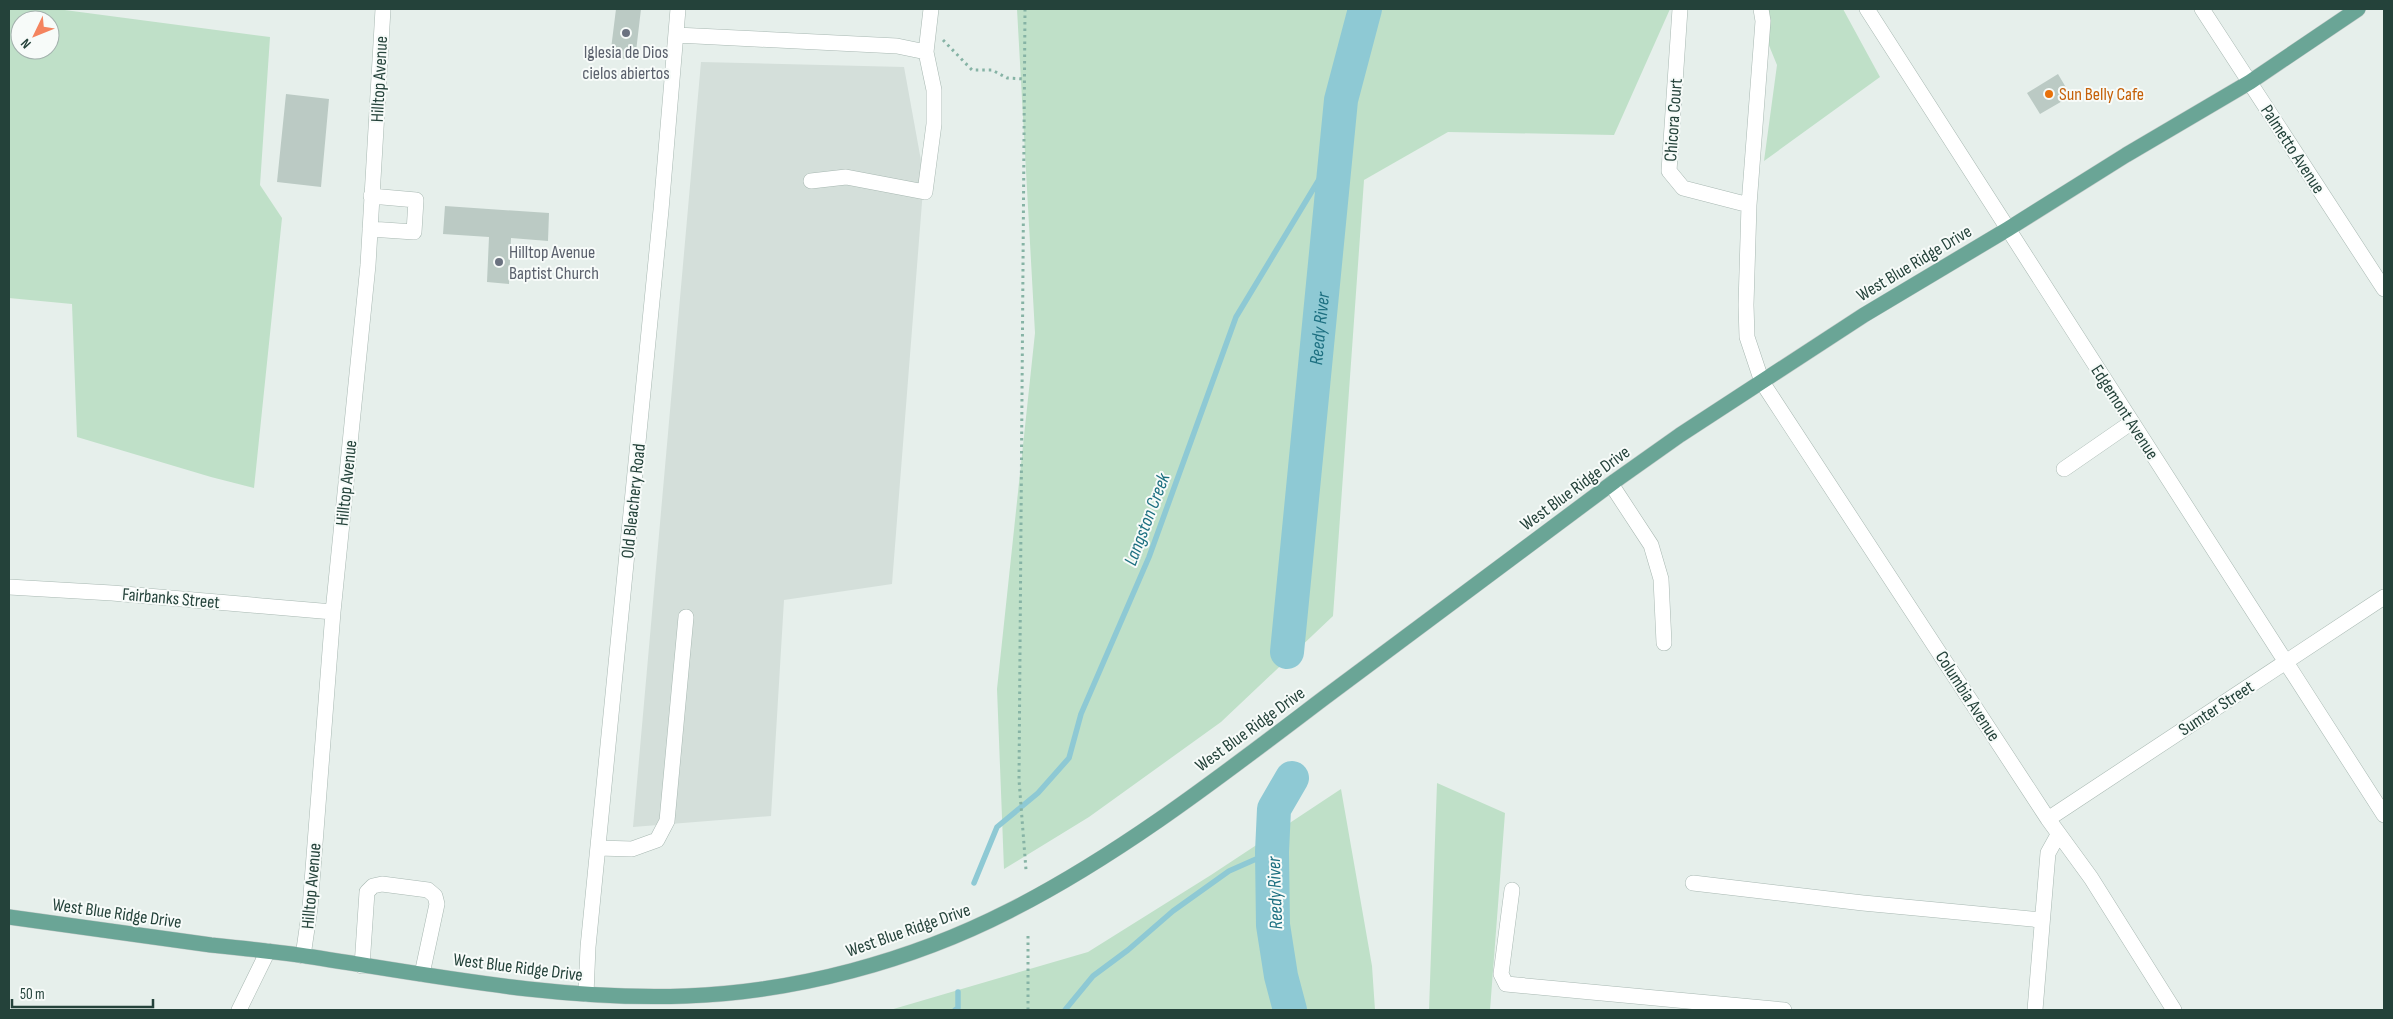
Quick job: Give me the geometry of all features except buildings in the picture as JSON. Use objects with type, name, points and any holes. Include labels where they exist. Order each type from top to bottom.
[{"type":"main road","name":"West Blue Ridge Drive","points":[[9,917],[268,951],[362,966],[540,990],[629,997],[689,996],[746,991],[800,982],[856,969],[912,952],[958,935],[1008,912],[1066,880],[1233,767],[1611,484],[1762,382],[1864,316],[2126,155],[2250,82],[2358,9]]},
{"type":"street","name":"Hilltop Avenue","points":[[303,956],[311,898],[333,612],[368,265],[383,9]]},
{"type":"street","name":"Old Bleachery Road","points":[[586,994],[598,848],[678,9]]},
{"type":"street","points":[[811,181],[846,177],[925,192],[934,124],[934,90],[926,52],[931,9]]},
{"type":"street","name":"Chicora Court","points":[[1680,9],[1669,171],[1683,188],[1749,205]]},
{"type":"street","points":[[1762,9],[1763,21],[1749,205],[1747,337],[1762,382]]},
{"type":"street","name":"Edgemont Avenue","points":[[1867,9],[2384,815]]},
{"type":"street","name":"Palmetto Avenue","points":[[2202,9],[2384,289]]},
{"type":"street","points":[[676,35],[897,46],[926,52]]},
{"type":"street","points":[[370,229],[414,232],[416,200],[371,196]]},
{"type":"street","name":"Columbia Avenue","points":[[1762,382],[2058,835],[2091,878],[2174,1010]]},
{"type":"street","points":[[2064,469],[2132,422]]},
{"type":"street","points":[[1611,484],[1651,545],[1661,579],[1664,643]]},
{"type":"street","name":"Fairbanks Street","points":[[9,587],[112,593],[333,612]]},
{"type":"street","name":"Sumter Street","points":[[2048,819],[2384,597]]},
{"type":"street","points":[[598,848],[632,849],[657,840],[667,821],[686,617]]},
{"type":"street","points":[[2035,1010],[2048,853],[2058,835]]},
{"type":"street","points":[[1693,883],[1863,903],[2041,920]]},
{"type":"street","points":[[362,966],[367,892],[373,886],[382,884],[428,890],[435,896],[437,904],[422,974]]},
{"type":"street","points":[[1512,890],[1501,974],[1506,984],[1784,1010]]},
{"type":"street","points":[[239,1010],[268,951]]},
{"type":"path","points":[[1025,9],[1019,780],[1026,870]]},
{"type":"path","points":[[1028,936],[1028,1010]]},
{"type":"shaded area","points":[[701,62],[904,67],[924,177],[892,584],[784,600],[771,816],[633,827]]},
{"type":"green space","points":[[9,9],[57,9],[270,37],[260,185],[282,218],[254,488],[77,437],[72,304],[9,298]]},
{"type":"green space","points":[[1017,9],[1670,9],[1614,135],[1448,132],[1364,180],[1333,616],[1221,722],[1089,817],[1004,869],[997,689],[1035,333]]},
{"type":"green space","points":[[1754,9],[1843,9],[1880,77],[1764,161],[1777,65]]},
{"type":"green space","points":[[1437,783],[1505,813],[1490,1010],[1429,1010]]},
{"type":"green space","points":[[1341,789],[1372,966],[1375,1010],[890,1010],[1088,952],[1211,875]]},
{"type":"waterway","name":"Reedy River","points":[[1287,652],[1341,100],[1365,9]]},
{"type":"waterway","name":"Langston Creek","points":[[974,883],[997,827],[1038,793],[1069,758],[1081,714],[1149,557],[1236,317],[1335,153]]},
{"type":"waterway","name":"Reedy River","points":[[1290,1010],[1281,976],[1273,925],[1272,852],[1274,809],[1292,778]]},
{"type":"waterway","points":[[1065,1010],[1093,976],[1128,950],[1173,911],[1229,871],[1272,852]]},
{"type":"waterway","name":"Langston Creek","points":[[955,1010],[958,1008],[958,992]]},
{"type":"place","name":"Iglesia de Dios cielos abiertos","points":[[626,33]]},
{"type":"place","name":"Sun Belly Cafe","points":[[2049,94]]},
{"type":"place","name":"Hilltop Avenue Baptist Church","points":[[499,262]]}]
